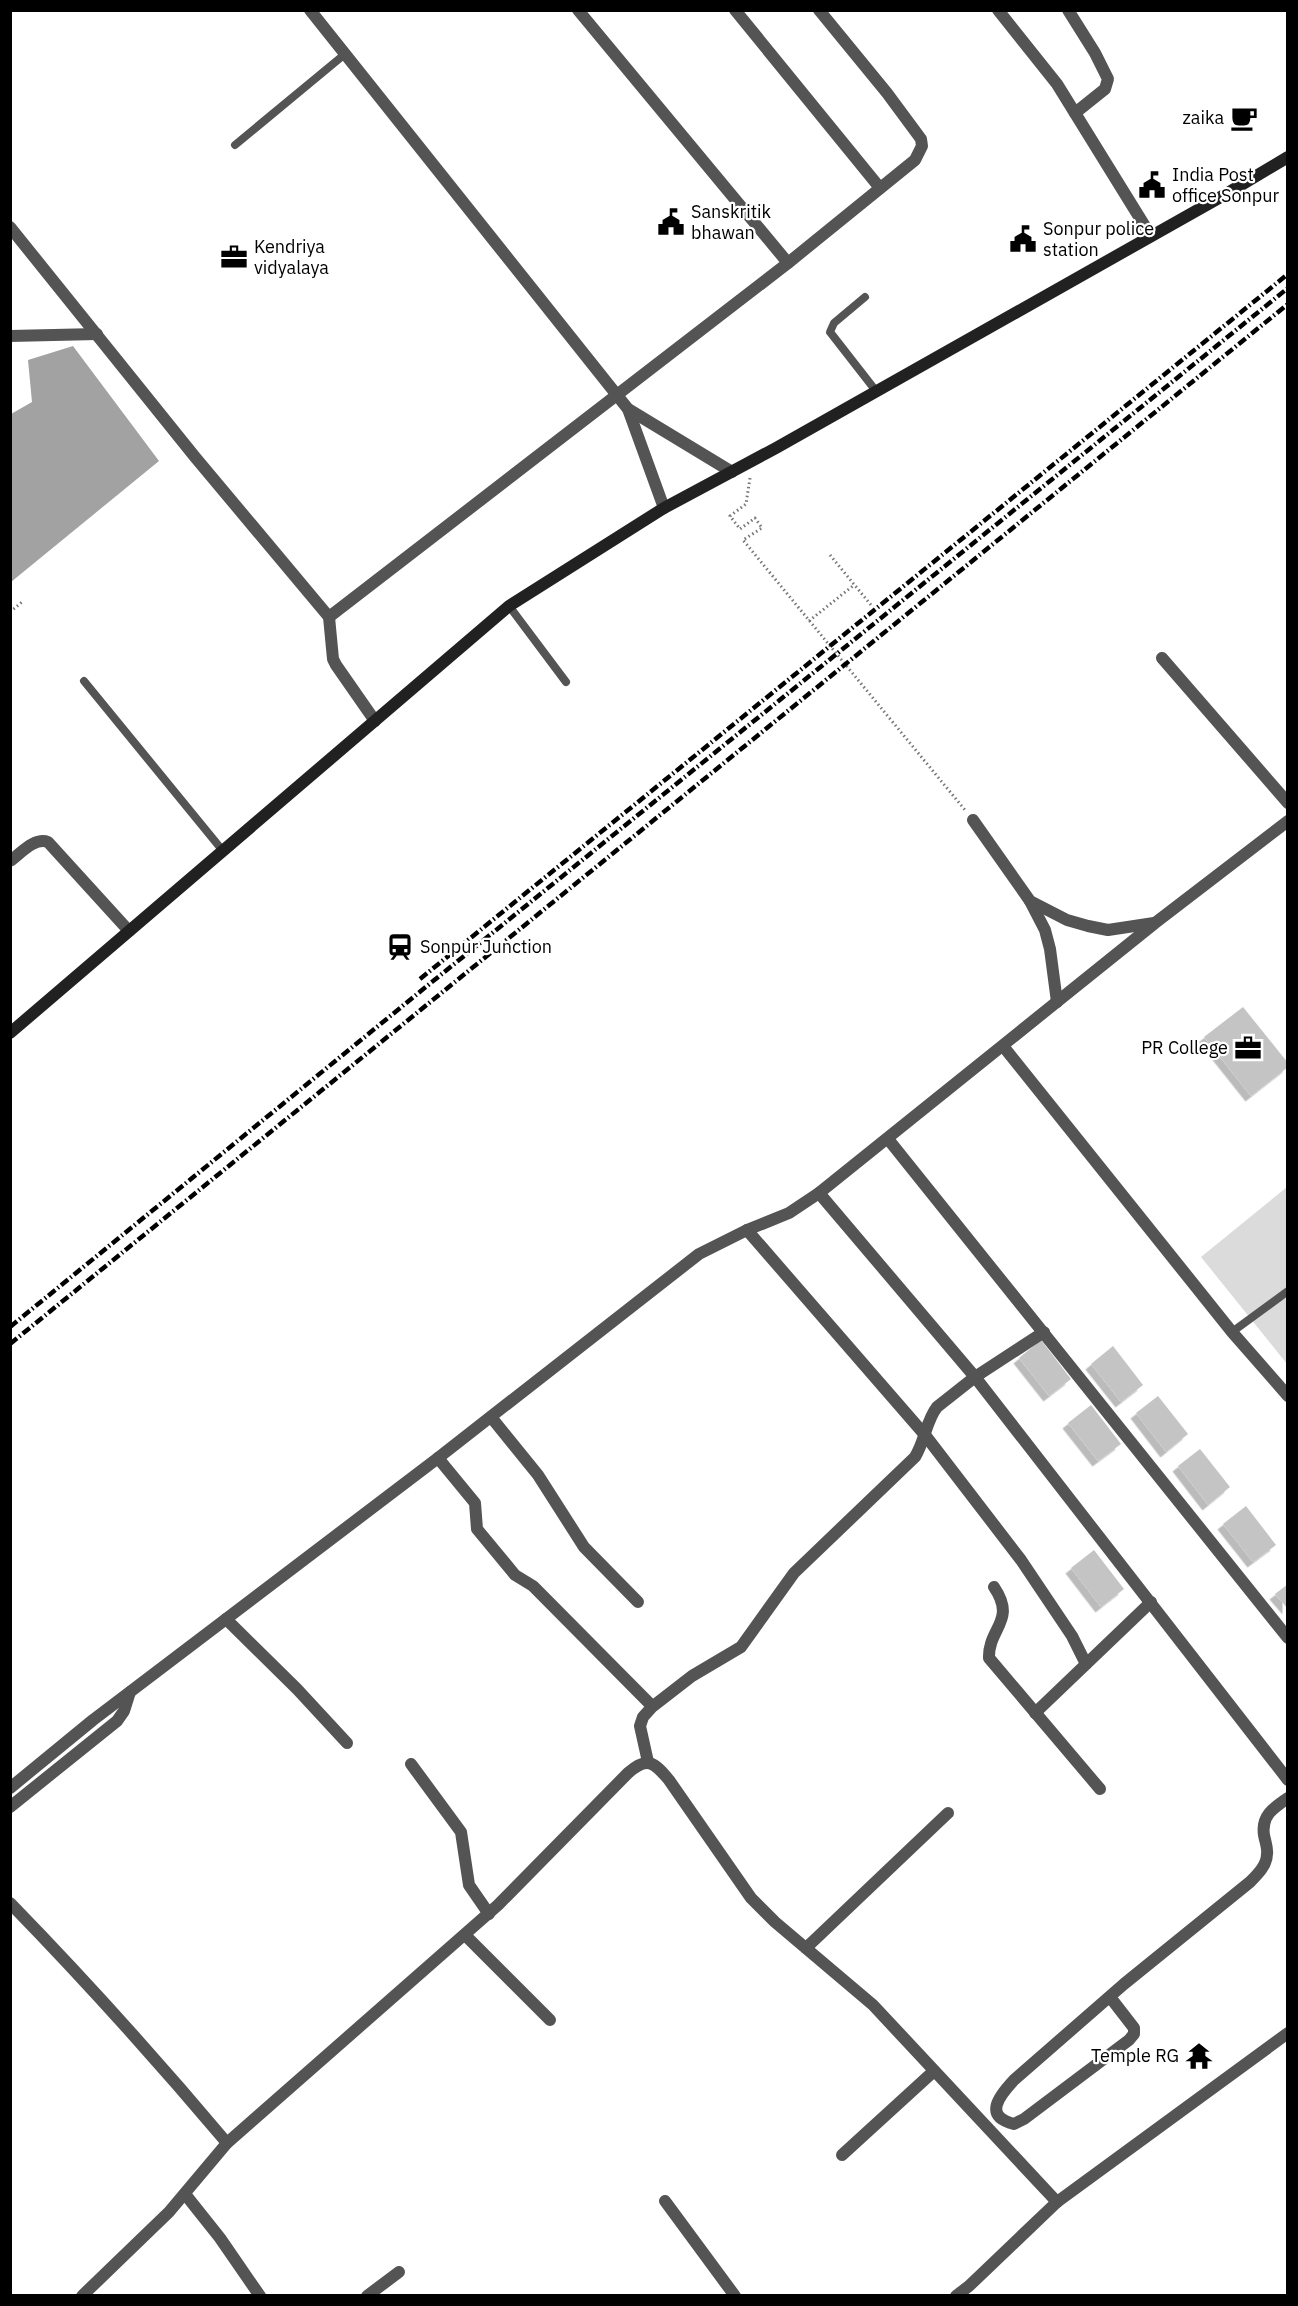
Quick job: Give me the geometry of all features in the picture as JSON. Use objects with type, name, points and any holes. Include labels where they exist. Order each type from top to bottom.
[{"type":"main road","points":[[10,1033],[509,606],[664,508],[876,392],[1287,157]]},
{"type":"street","points":[[310,10],[628,409],[664,508]]},
{"type":"street","points":[[578,10],[788,263]]},
{"type":"street","points":[[735,10],[880,188]]},
{"type":"street","points":[[328,617],[788,263],[915,160],[922,146],[921,139],[819,10]]},
{"type":"street","points":[[999,10],[1054,80],[1151,236]]},
{"type":"street","points":[[1068,10],[1095,52],[1108,79],[1105,89],[1075,113]]},
{"type":"street","points":[[10,227],[195,457],[328,617],[333,659],[375,721]]},
{"type":"street","points":[[10,336],[97,334]]},
{"type":"street","points":[[628,409],[732,472]]},
{"type":"street","points":[[1162,658],[1287,803]]},
{"type":"street","points":[[974,820],[1030,901],[1045,930],[1050,949],[1057,1002]]},
{"type":"street","points":[[10,1788],[130,1692],[438,1458],[699,1254],[747,1230],[789,1213],[819,1193],[1287,820]]},
{"type":"street","points":[[10,861],[38,841],[48,842],[129,931]]},
{"type":"street","points":[[1030,901],[1067,920],[1108,930],[1155,923]]},
{"type":"street","points":[[1003,1046],[1232,1332],[1287,1396]]},
{"type":"street","points":[[888,1139],[1287,1638]]},
{"type":"street","points":[[819,1193],[975,1377],[1287,1780]]},
{"type":"street","points":[[747,1230],[925,1435],[1021,1560],[1072,1636],[1086,1664]]},
{"type":"street","points":[[648,1762],[640,1726],[643,1717],[652,1706],[692,1676],[741,1647],[794,1573],[915,1457],[937,1407],[975,1377],[1044,1332]]},
{"type":"street","points":[[491,1417],[538,1475],[584,1547],[638,1602]]},
{"type":"street","points":[[438,1458],[475,1503],[477,1529],[511,1569],[532,1586],[652,1706]]},
{"type":"street","points":[[994,1587],[1004,1601],[1004,1610],[989,1650],[989,1658],[1100,1789]]},
{"type":"street","points":[[1035,1713],[1151,1602]]},
{"type":"street","points":[[226,1619],[297,1689],[347,1743]]},
{"type":"street","points":[[10,1807],[117,1721],[124,1711],[130,1692]]},
{"type":"street","points":[[82,2295],[161,2220],[227,2143],[489,1914],[628,1773],[638,1764],[648,1762],[659,1768],[669,1780],[751,1898],[873,2005],[1057,2202]]},
{"type":"street","points":[[411,1764],[461,1832],[469,1885],[489,1914]]},
{"type":"street","points":[[1110,1997],[1134,2028],[1134,2034],[1129,2040],[1024,2119],[1014,2124],[1004,2121],[997,2114],[996,2106],[1001,2094],[1110,1997],[1250,1882],[1263,1868],[1267,1854],[1263,1826],[1265,1818],[1271,1810],[1287,1798]]},
{"type":"street","points":[[806,1948],[948,1813]]},
{"type":"street","points":[[10,1903],[144,2045],[227,2143]]},
{"type":"street","points":[[465,1935],[550,2020]]},
{"type":"street","points":[[956,2295],[969,2286],[1057,2202],[1287,2033]]},
{"type":"street","points":[[842,2155],[934,2071]]},
{"type":"street","points":[[185,2194],[220,2238],[260,2295]]},
{"type":"street","points":[[665,2201],[735,2295]]},
{"type":"street","points":[[367,2295],[399,2272]]},
{"type":"lane","points":[[235,145],[345,54]]},
{"type":"lane","points":[[865,297],[834,323],[830,332],[876,392]]},
{"type":"lane","points":[[509,606],[566,682]]},
{"type":"lane","points":[[84,681],[223,851]]},
{"type":"lane","points":[[1232,1332],[1287,1291]]},
{"type":"path","points":[[753,461],[746,504],[730,516],[740,529],[755,518],[762,528],[743,540],[974,820]]},
{"type":"path","points":[[830,555],[871,605]]},
{"type":"path","points":[[809,621],[854,585]]},
{"type":"path","points":[[10,612],[22,603]]},
{"type":"shaded area","points":[[73,346],[159,461],[11,582],[11,414],[32,402],[28,360]]},
{"type":"shaded area","points":[[1287,1187],[1287,1364],[1201,1257]]},
{"type":"building","points":[[1243,1007],[1288,1063],[1288,1067],[1251,1096],[1204,1037]]},
{"type":"building","points":[[1041,1340],[1071,1379],[1049,1396],[1019,1358]]},
{"type":"building","points":[[1113,1346],[1143,1385],[1121,1402],[1091,1364]]},
{"type":"building","points":[[1158,1396],[1188,1434],[1166,1452],[1136,1413]]},
{"type":"building","points":[[1091,1405],[1121,1444],[1098,1461],[1068,1423]]},
{"type":"building","points":[[1200,1449],[1230,1487],[1208,1505],[1178,1466]]},
{"type":"building","points":[[1246,1506],[1276,1545],[1253,1562],[1223,1524]]},
{"type":"building","points":[[1094,1550],[1124,1589],[1101,1607],[1071,1568]]},
{"type":"building","points":[[1288,1584],[1288,1609],[1275,1594]]},
{"type":"railway","points":[[420,979],[1288,274]]},
{"type":"railway","points":[[10,1327],[1288,288]]},
{"type":"railway","points":[[10,1344],[1288,304]]},
{"type":"place","name":"zaika","points":[[1244,118]]},
{"type":"place","name":"India Post office Sonpur","points":[[1152,185]]},
{"type":"place","name":"Sanskritik bhawan","points":[[671,222]]},
{"type":"place","name":"Sonpur police station","points":[[1023,239]]},
{"type":"place","name":"Kendriya vidyalaya","points":[[234,257]]},
{"type":"place","name":"Sonpur Junction","points":[[400,947]]},
{"type":"place","name":"PR College","points":[[1248,1048]]},
{"type":"place","name":"Temple RG","points":[[1199,2056]]}]
